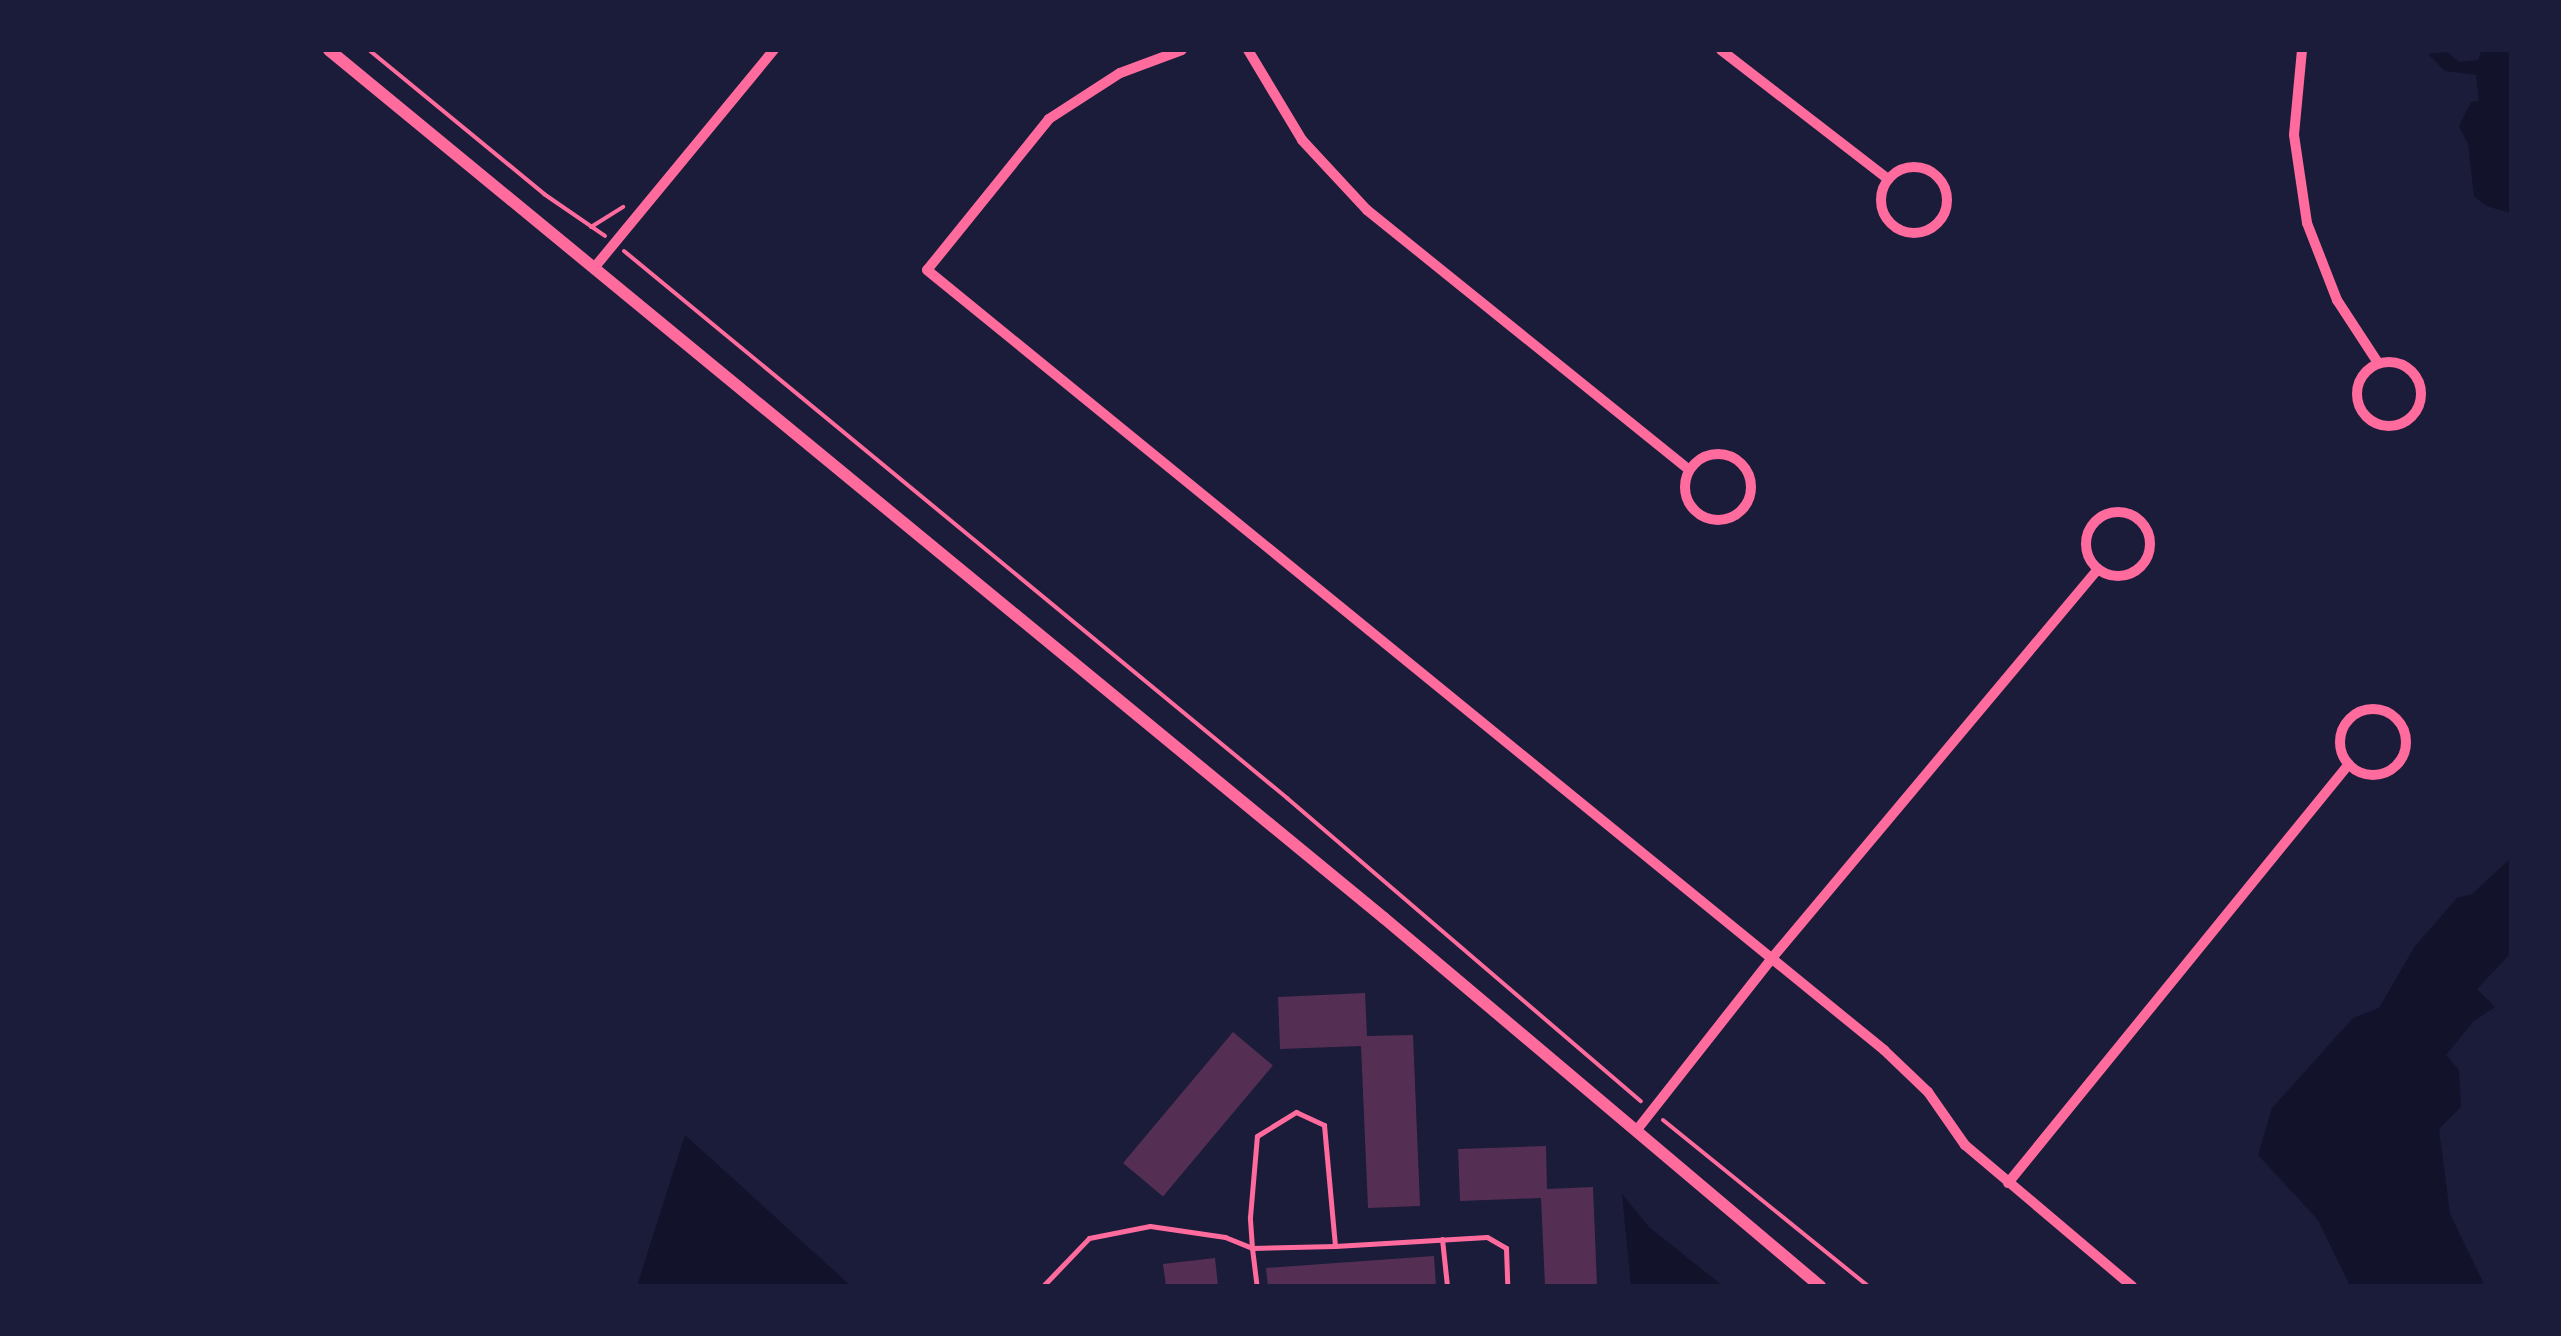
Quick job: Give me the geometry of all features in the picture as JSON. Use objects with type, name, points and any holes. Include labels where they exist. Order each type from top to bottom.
[{"type":"street","points":[[329,50],[1820,1286]]},
{"type":"street","points":[[594,268],[774,50]]},
{"type":"street","points":[[1182,50],[1120,73],[1050,119],[926,270],[1773,957],[1906,1070],[1928,1092],[1964,1145],[2132,1286]]},
{"type":"street","points":[[1248,50],[1302,140],[1367,210],[1689,470]]},
{"type":"street","points":[[1721,50],[1888,179]]},
{"type":"street","points":[[2302,50],[2294,135],[2307,223],[2337,300],[2378,363]]},
{"type":"street","points":[[1906,167],[1928,169],[1946,187],[1945,215],[1923,233],[1896,228],[1881,205],[1888,179],[1906,167]]},
{"type":"street","points":[[2378,363],[2400,364],[2418,379],[2420,403],[2406,422],[2382,426],[2360,410],[2358,382],[2378,363]]},
{"type":"street","points":[[1708,456],[1731,458],[1748,475],[1748,500],[1730,518],[1703,517],[1686,497],[1689,470],[1708,456]]},
{"type":"street","points":[[2112,512],[2138,518],[2151,540],[2144,565],[2122,576],[2098,570],[2086,548],[2092,525],[2112,512]]},
{"type":"street","points":[[1636,1132],[1773,957],[2098,570]]},
{"type":"street","points":[[2372,708],[2396,718],[2406,740],[2397,764],[2373,775],[2349,764],[2340,741],[2350,718],[2372,708]]},
{"type":"street","points":[[2008,1183],[2349,764]]},
{"type":"lane","points":[[1257,1286],[1250,1217],[1257,1136],[1296,1112],[1324,1125],[1334,1246]]},
{"type":"lane","points":[[1043,1286],[1090,1238],[1150,1226],[1225,1236],[1252,1248],[1487,1237],[1506,1248],[1507,1286]]},
{"type":"lane","points":[[1442,1240],[1447,1286]]},
{"type":"path","points":[[369,50],[544,194],[614,243],[1287,798],[1652,1111],[1868,1286]]},
{"type":"shaded area","points":[[2482,50],[2511,50],[2511,213],[2486,206],[2474,196],[2468,144],[2459,126],[2471,102],[2479,101],[2476,75],[2445,71],[2428,54],[2447,52],[2459,62],[2478,60]]},
{"type":"shaded area","points":[[2511,858],[2511,953],[2477,989],[2495,1007],[2474,1021],[2446,1055],[2459,1070],[2461,1107],[2439,1129],[2450,1214],[2485,1286],[2350,1286],[2318,1220],[2258,1155],[2272,1108],[2353,1018],[2379,1008],[2415,946],[2457,898],[2472,894]]},
{"type":"shaded area","points":[[685,1135],[851,1286],[637,1286]]},
{"type":"shaded area","points":[[1622,1194],[1649,1227],[1723,1286],[1631,1286]]},
{"type":"building","points":[[1365,993],[1367,1036],[1413,1035],[1420,1206],[1368,1208],[1361,1046],[1280,1049],[1278,997]]},
{"type":"building","points":[[1233,1032],[1273,1065],[1163,1196],[1123,1163]]},
{"type":"building","points":[[1546,1146],[1547,1189],[1593,1187],[1597,1286],[1545,1286],[1541,1198],[1460,1201],[1458,1149]]},
{"type":"building","points":[[1434,1256],[1436,1286],[1268,1286],[1266,1268]]},
{"type":"building","points":[[1215,1258],[1218,1286],[1166,1286],[1163,1264]]}]
